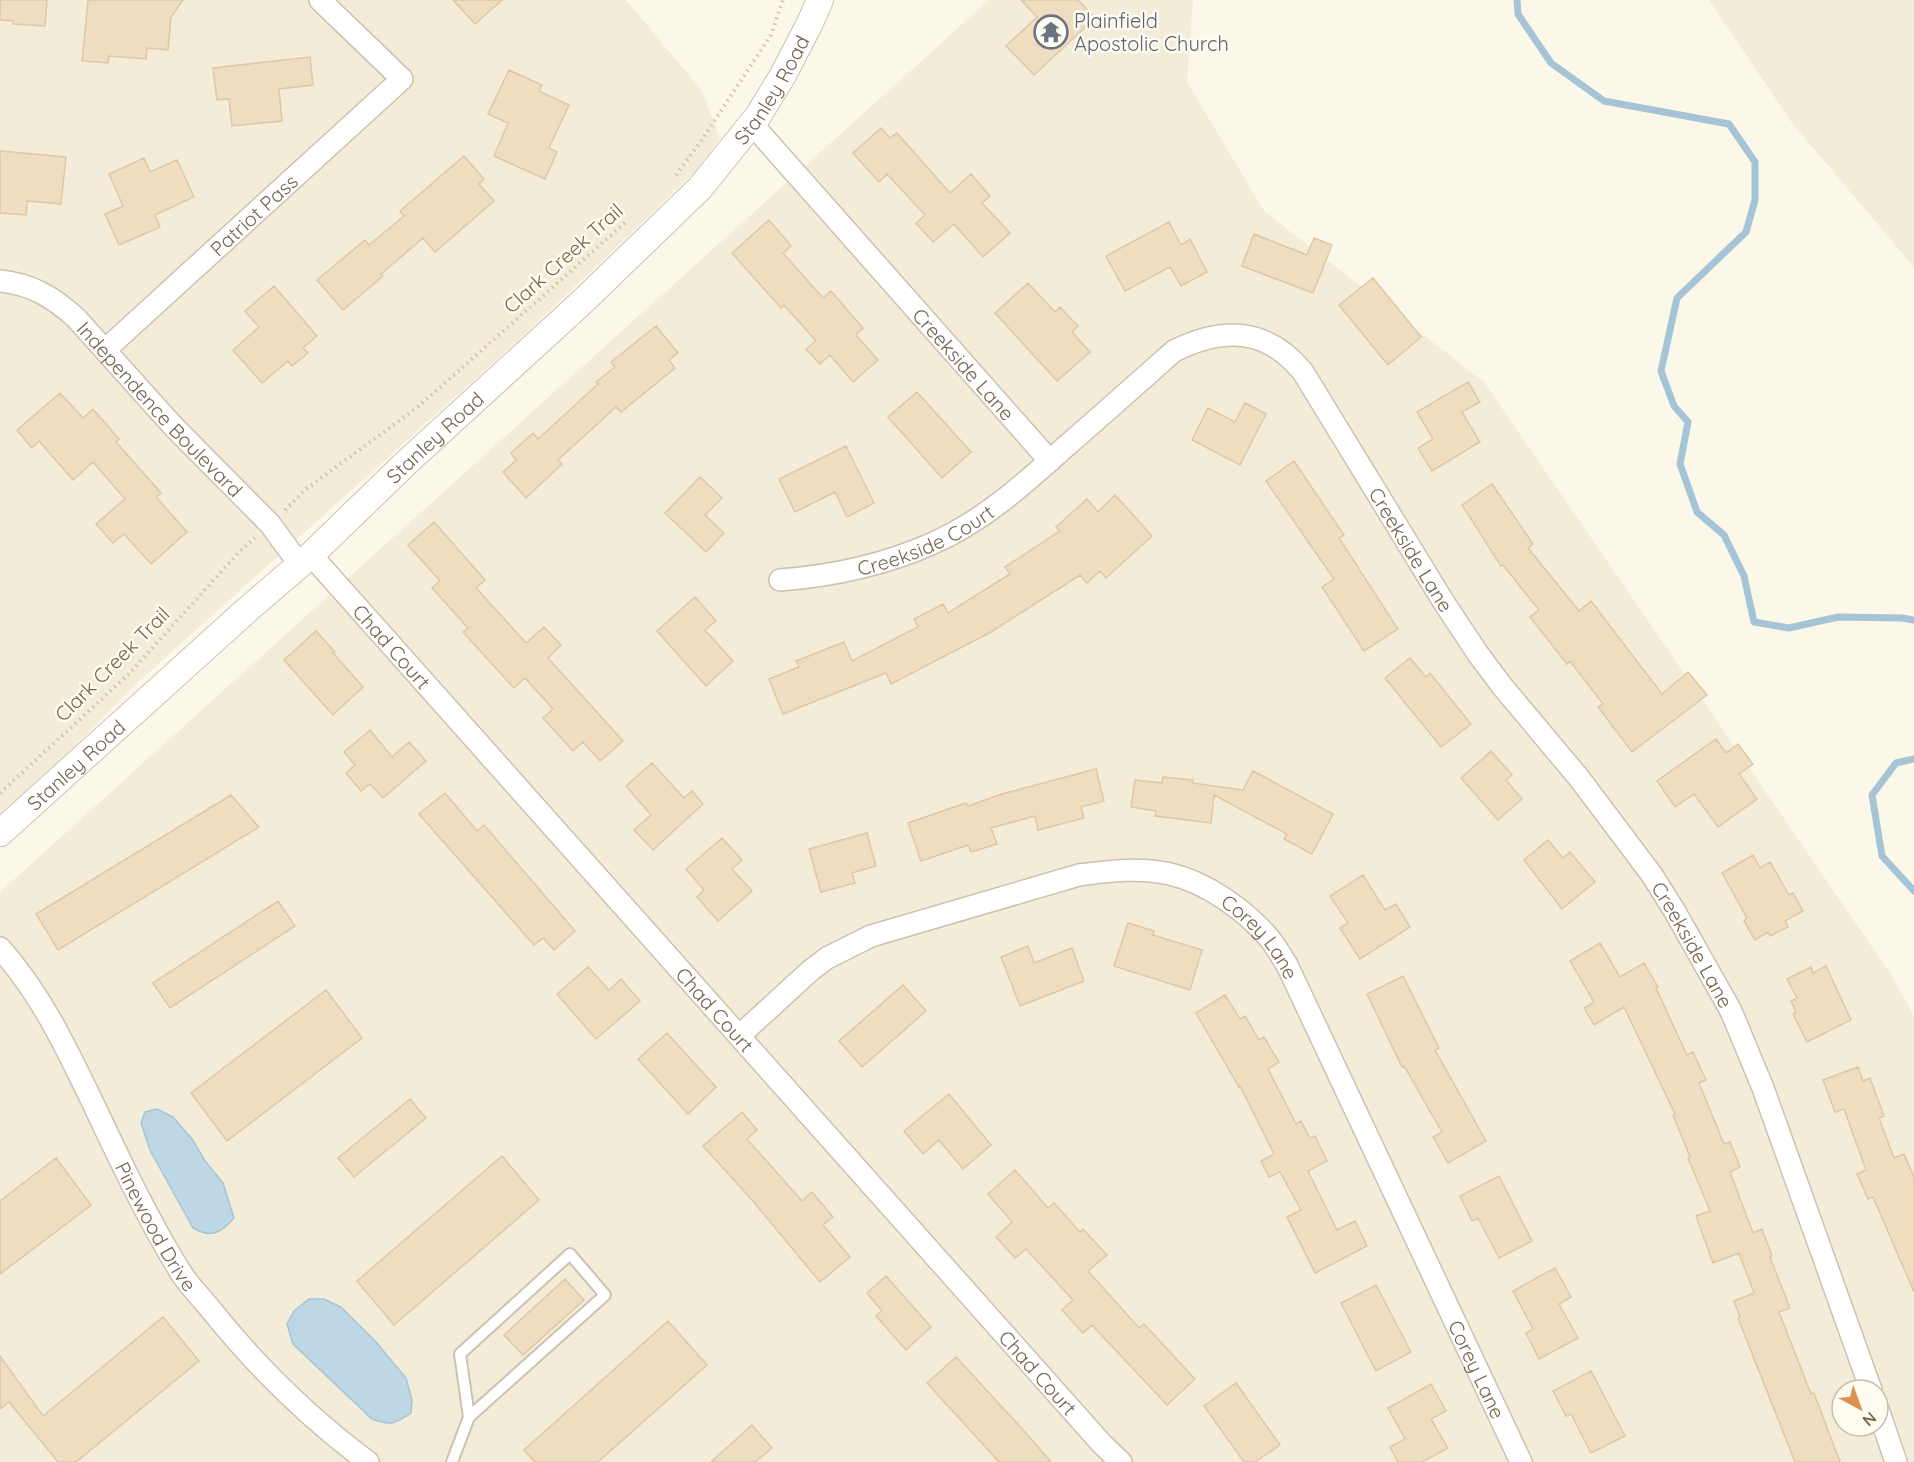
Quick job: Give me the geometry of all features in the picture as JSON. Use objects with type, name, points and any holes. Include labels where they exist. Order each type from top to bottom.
[{"type":"street","name":"Patriot Pass","points":[[105,350],[402,79],[320,0]]},
{"type":"street","name":"Stanley Road","points":[[0,833],[305,560],[407,462],[580,304],[700,188],[752,124],[783,75],[820,0]]},
{"type":"street","name":"Creekside Lane","points":[[752,124],[1050,461],[1174,351],[1194,341],[1212,336],[1233,335],[1256,338],[1275,345],[1290,356],[1304,372],[1478,654],[1579,778],[1652,875],[1731,1011],[1763,1088],[1867,1378]]},
{"type":"street","name":"Independence Boulevard","points":[[0,281],[43,293],[61,304],[174,426],[305,560]]},
{"type":"street","name":"Creekside Court","points":[[780,580],[816,577],[848,570],[890,560],[932,544],[975,521],[1006,500],[1050,461]]},
{"type":"street","name":"Chad Court","points":[[305,560],[739,1036],[1094,1436],[1121,1462]]},
{"type":"street","name":"Corey Lane","points":[[739,1036],[827,958],[871,936],[1078,875],[1113,870],[1141,870],[1169,874],[1193,881],[1219,895],[1269,938],[1287,965],[1521,1462]]},
{"type":"street","name":"Pinewood Drive","points":[[0,948],[18,968],[46,1010],[159,1236],[179,1271],[230,1334],[296,1403],[334,1437],[368,1462]]},
{"type":"street","points":[[1888,1438],[1896,1462]]},
{"type":"lane","points":[[452,1462],[469,1417],[606,1295],[570,1254],[460,1354],[469,1417]]},
{"type":"path","points":[[670,183],[701,141],[771,35],[783,0]]},
{"type":"path","name":"Clark Creek Trail","points":[[306,489],[418,407],[635,214]]},
{"type":"path","name":"Clark Creek Trail","points":[[0,793],[129,674],[240,551]]},
{"type":"shaded area","points":[[0,0],[626,0],[702,91],[720,139],[698,169],[526,333],[136,684],[32,789],[0,816]]},
{"type":"shaded area","points":[[989,0],[1193,0],[1187,82],[1264,211],[1484,382],[1892,976],[1914,1016],[1914,1462],[0,1462],[0,892]]},
{"type":"shaded area","points":[[1709,0],[1914,0],[1914,267],[1792,123]]},
{"type":"water","points":[[157,1109],[173,1117],[192,1139],[205,1161],[223,1183],[234,1218],[220,1231],[205,1233],[193,1228],[150,1150],[141,1123],[145,1112]]},
{"type":"water","points":[[309,1299],[324,1299],[341,1307],[376,1342],[406,1378],[412,1400],[411,1413],[393,1423],[372,1419],[293,1344],[287,1324],[294,1311]]},
{"type":"building","points":[[0,0],[47,0],[45,26],[13,24],[13,21],[0,20]]},
{"type":"building","points":[[88,0],[183,0],[171,17],[168,50],[147,48],[146,59],[109,56],[108,63],[82,61]]},
{"type":"building","points":[[453,0],[502,0],[475,24]]},
{"type":"building","name":"Plainfield Apostolic Church","points":[[1021,0],[1078,0],[1095,18],[1034,75],[1006,46],[1037,17]]},
{"type":"building","points":[[310,57],[313,85],[279,89],[282,121],[232,126],[229,99],[217,100],[213,68]]},
{"type":"building","points":[[509,70],[542,85],[539,91],[569,105],[549,148],[557,152],[545,179],[494,156],[508,123],[488,114]]},
{"type":"building","points":[[881,128],[890,138],[897,133],[950,193],[971,174],[990,196],[982,203],[1010,233],[983,257],[954,224],[933,242],[916,223],[925,215],[887,174],[879,182],[853,153]]},
{"type":"building","points":[[0,151],[66,157],[61,204],[27,201],[26,215],[0,213]]},
{"type":"building","points":[[464,156],[484,179],[479,184],[494,201],[435,252],[423,238],[343,310],[317,280],[365,240],[369,245],[404,216],[400,211]]},
{"type":"building","points":[[144,158],[150,172],[177,160],[194,197],[155,215],[160,227],[119,245],[105,214],[123,206],[109,174]]},
{"type":"building","points":[[769,220],[791,246],[783,253],[823,298],[831,291],[863,328],[856,335],[878,360],[853,382],[830,355],[820,364],[806,349],[816,341],[784,305],[781,308],[732,253]]},
{"type":"building","points":[[1169,222],[1181,245],[1190,239],[1207,272],[1181,286],[1170,267],[1125,291],[1106,256]]},
{"type":"building","points":[[1254,234],[1307,255],[1314,238],[1332,245],[1313,293],[1242,266]]},
{"type":"building","points":[[1373,278],[1421,337],[1388,365],[1339,305]]},
{"type":"building","points":[[1028,283],[1055,312],[1060,307],[1078,326],[1072,332],[1090,352],[1057,381],[995,313]]},
{"type":"building","points":[[274,286],[317,336],[303,348],[308,353],[292,366],[288,361],[262,383],[233,350],[259,327],[245,311]]},
{"type":"building","points":[[656,326],[678,353],[669,360],[675,368],[621,412],[616,407],[558,460],[562,464],[526,498],[503,472],[516,460],[511,453],[533,433],[538,439],[598,384],[596,382],[615,367],[611,362]]},
{"type":"building","points":[[1468,382],[1480,402],[1462,412],[1480,442],[1432,471],[1418,448],[1433,439],[1417,412]]},
{"type":"building","points":[[917,392],[971,452],[942,478],[888,417]]},
{"type":"building","points":[[60,393],[83,418],[93,409],[119,439],[116,442],[161,493],[156,497],[187,532],[151,564],[124,534],[113,543],[96,524],[125,499],[93,462],[73,480],[39,441],[32,448],[17,430]]},
{"type":"building","points":[[1245,403],[1266,414],[1240,465],[1192,440],[1208,408],[1235,422]]},
{"type":"building","points":[[846,446],[874,503],[847,517],[835,492],[795,512],[779,479]]},
{"type":"building","points":[[1294,461],[1344,535],[1339,538],[1398,629],[1364,651],[1322,587],[1334,579],[1266,481]]},
{"type":"building","points":[[700,477],[722,498],[705,515],[724,533],[706,552],[665,513]]},
{"type":"building","points":[[1492,484],[1533,544],[1528,548],[1579,611],[1591,601],[1662,694],[1688,672],[1707,695],[1632,752],[1598,707],[1603,704],[1570,661],[1567,664],[1530,617],[1539,610],[1503,565],[1501,566],[1462,505]]},
{"type":"building","points":[[1115,495],[1152,536],[1106,578],[1100,571],[1087,583],[1080,575],[991,632],[891,684],[886,673],[783,714],[769,679],[799,667],[796,661],[844,642],[852,661],[918,627],[914,619],[943,604],[948,613],[1010,574],[1005,567],[1060,531],[1056,527],[1087,499],[1098,512]]},
{"type":"building","points":[[434,522],[485,580],[476,588],[526,643],[544,627],[561,645],[548,658],[623,741],[600,761],[583,742],[573,751],[543,718],[553,709],[525,678],[514,688],[463,632],[468,628],[432,588],[440,581],[408,545]]},
{"type":"building","points":[[695,597],[716,621],[705,630],[733,661],[706,686],[657,631]]},
{"type":"building","points":[[316,631],[363,687],[333,715],[284,660]]},
{"type":"building","points":[[1410,658],[1426,677],[1430,673],[1471,724],[1441,747],[1385,678]]},
{"type":"building","points":[[370,730],[392,757],[409,742],[426,761],[383,798],[370,784],[361,791],[346,773],[355,765],[344,752]]},
{"type":"building","points":[[1716,739],[1726,753],[1738,744],[1753,764],[1739,774],[1757,799],[1718,827],[1694,794],[1675,807],[1657,781]]},
{"type":"building","points":[[1491,751],[1512,775],[1506,780],[1522,799],[1498,820],[1461,778]]},
{"type":"building","points":[[652,763],[684,798],[692,791],[703,804],[653,850],[634,830],[651,815],[626,786]]},
{"type":"building","points":[[1096,769],[1104,801],[1081,807],[1084,818],[1038,830],[1035,816],[991,828],[997,844],[971,852],[968,845],[921,861],[908,823],[966,803],[968,806],[1002,794]]},
{"type":"building","points":[[1253,771],[1333,814],[1312,854],[1284,839],[1287,834],[1214,795],[1211,823],[1155,816],[1156,811],[1131,807],[1135,780],[1162,783],[1163,777],[1193,780],[1192,783],[1243,790]]},
{"type":"building","points":[[445,793],[477,831],[484,825],[575,931],[554,950],[543,938],[534,945],[419,814]]},
{"type":"building","points":[[231,795],[259,827],[58,950],[36,914]]},
{"type":"building","points":[[867,833],[876,866],[852,873],[855,883],[821,892],[809,849]]},
{"type":"building","points":[[722,838],[742,860],[732,869],[752,891],[718,921],[697,897],[704,890],[686,869]]},
{"type":"building","points":[[1548,840],[1563,858],[1570,852],[1595,882],[1562,909],[1524,860]]},
{"type":"building","points":[[1753,855],[1760,868],[1770,862],[1789,895],[1793,893],[1803,911],[1785,921],[1788,927],[1770,936],[1768,932],[1755,940],[1744,921],[1747,918],[1722,873]]},
{"type":"building","points":[[1363,875],[1385,910],[1396,904],[1410,927],[1360,959],[1340,928],[1348,923],[1330,896]]},
{"type":"building","points":[[278,901],[295,926],[170,1008],[153,983]]},
{"type":"building","points":[[1128,923],[1154,931],[1153,935],[1202,950],[1190,990],[1114,966]]},
{"type":"building","points":[[1600,943],[1620,977],[1644,963],[1658,987],[1656,988],[1687,1055],[1693,1052],[1706,1080],[1699,1083],[1724,1144],[1730,1142],[1740,1167],[1730,1172],[1753,1233],[1762,1229],[1772,1256],[1770,1257],[1790,1308],[1779,1312],[1811,1394],[1814,1393],[1840,1462],[1795,1462],[1738,1318],[1740,1317],[1734,1301],[1754,1293],[1739,1253],[1713,1263],[1696,1216],[1710,1211],[1688,1158],[1690,1157],[1673,1115],[1675,1114],[1624,1007],[1594,1025],[1584,1008],[1594,1002],[1570,961]]},
{"type":"building","points":[[1028,946],[1034,963],[1072,948],[1084,981],[1020,1006],[1001,957]]},
{"type":"building","points":[[1826,966],[1851,1020],[1807,1042],[1793,1014],[1796,1012],[1791,1001],[1797,998],[1787,979],[1811,967],[1813,973]]},
{"type":"building","points":[[588,967],[609,990],[621,979],[640,1001],[596,1039],[557,994]]},
{"type":"building","points":[[1403,976],[1439,1048],[1435,1050],[1486,1141],[1448,1163],[1433,1137],[1442,1132],[1404,1066],[1402,1067],[1367,994]]},
{"type":"building","points":[[903,985],[926,1011],[862,1067],[839,1041]]},
{"type":"building","points":[[326,990],[362,1038],[227,1141],[191,1093]]},
{"type":"building","points":[[1225,995],[1240,1019],[1245,1016],[1259,1040],[1264,1037],[1279,1062],[1268,1069],[1296,1124],[1301,1121],[1310,1138],[1315,1136],[1327,1161],[1308,1171],[1337,1230],[1355,1221],[1367,1246],[1315,1273],[1287,1217],[1301,1210],[1280,1172],[1269,1177],[1261,1161],[1274,1154],[1240,1086],[1196,1013]]},
{"type":"building","points":[[667,1033],[716,1087],[688,1114],[638,1059]]},
{"type":"building","points":[[1858,1067],[1863,1081],[1870,1078],[1884,1116],[1879,1118],[1894,1158],[1904,1154],[1914,1177],[1914,1292],[1873,1197],[1868,1199],[1857,1174],[1866,1170],[1844,1109],[1835,1112],[1823,1080]]},
{"type":"building","points":[[949,1094],[991,1145],[963,1169],[939,1140],[923,1154],[904,1131]]},
{"type":"building","points":[[410,1099],[426,1118],[354,1177],[338,1158]]},
{"type":"building","points":[[742,1112],[757,1130],[747,1139],[802,1201],[812,1192],[833,1217],[823,1225],[850,1257],[820,1282],[752,1200],[703,1146]]},
{"type":"building","points":[[502,1156],[539,1200],[394,1325],[357,1281]]},
{"type":"building","points":[[56,1158],[91,1205],[0,1274],[0,1201]]},
{"type":"building","points":[[1015,1170],[1048,1208],[1054,1203],[1080,1232],[1083,1229],[1107,1255],[1088,1271],[1139,1328],[1144,1324],[1195,1379],[1167,1405],[1092,1325],[1083,1333],[1062,1310],[1073,1300],[1026,1249],[1015,1258],[996,1237],[1012,1222],[988,1194]]},
{"type":"building","points":[[1499,1176],[1532,1241],[1499,1258],[1478,1218],[1472,1221],[1460,1196]]},
{"type":"building","points":[[1555,1268],[1571,1297],[1559,1304],[1578,1338],[1539,1359],[1526,1333],[1533,1329],[1513,1291]]},
{"type":"building","points":[[886,1276],[931,1327],[906,1350],[876,1316],[882,1311],[867,1293]]},
{"type":"building","points":[[565,1279],[584,1300],[523,1355],[504,1335]]},
{"type":"building","points":[[1376,1285],[1411,1352],[1376,1371],[1341,1303]]},
{"type":"building","points":[[163,1317],[199,1361],[76,1462],[58,1462],[9,1402],[0,1409],[0,1356],[43,1416]]},
{"type":"building","points":[[668,1321],[707,1365],[598,1462],[535,1462],[524,1450]]},
{"type":"building","points":[[956,1357],[1051,1462],[999,1462],[927,1383]]},
{"type":"building","points":[[1591,1371],[1625,1436],[1591,1453],[1571,1414],[1566,1416],[1553,1391]]},
{"type":"building","points":[[1236,1383],[1280,1445],[1255,1462],[1244,1462],[1204,1406]]},
{"type":"building","points":[[1431,1384],[1446,1411],[1431,1419],[1448,1448],[1422,1462],[1398,1462],[1390,1447],[1405,1439],[1388,1408]]},
{"type":"building","points":[[752,1425],[772,1448],[755,1462],[711,1462]]},
{"type":"waterway","points":[[1517,0],[1518,14],[1551,63],[1604,101],[1729,124],[1755,162],[1755,200],[1746,232],[1677,298],[1661,371],[1674,406],[1688,422],[1680,464],[1697,512],[1724,535],[1744,576],[1754,622],[1789,628],[1838,617],[1914,620]]},
{"type":"waterway","points":[[1914,759],[1896,763],[1872,795],[1882,856],[1914,891]]},
{"type":"place","name":"Plainfield Apostolic Church","points":[[1051,32]]}]
